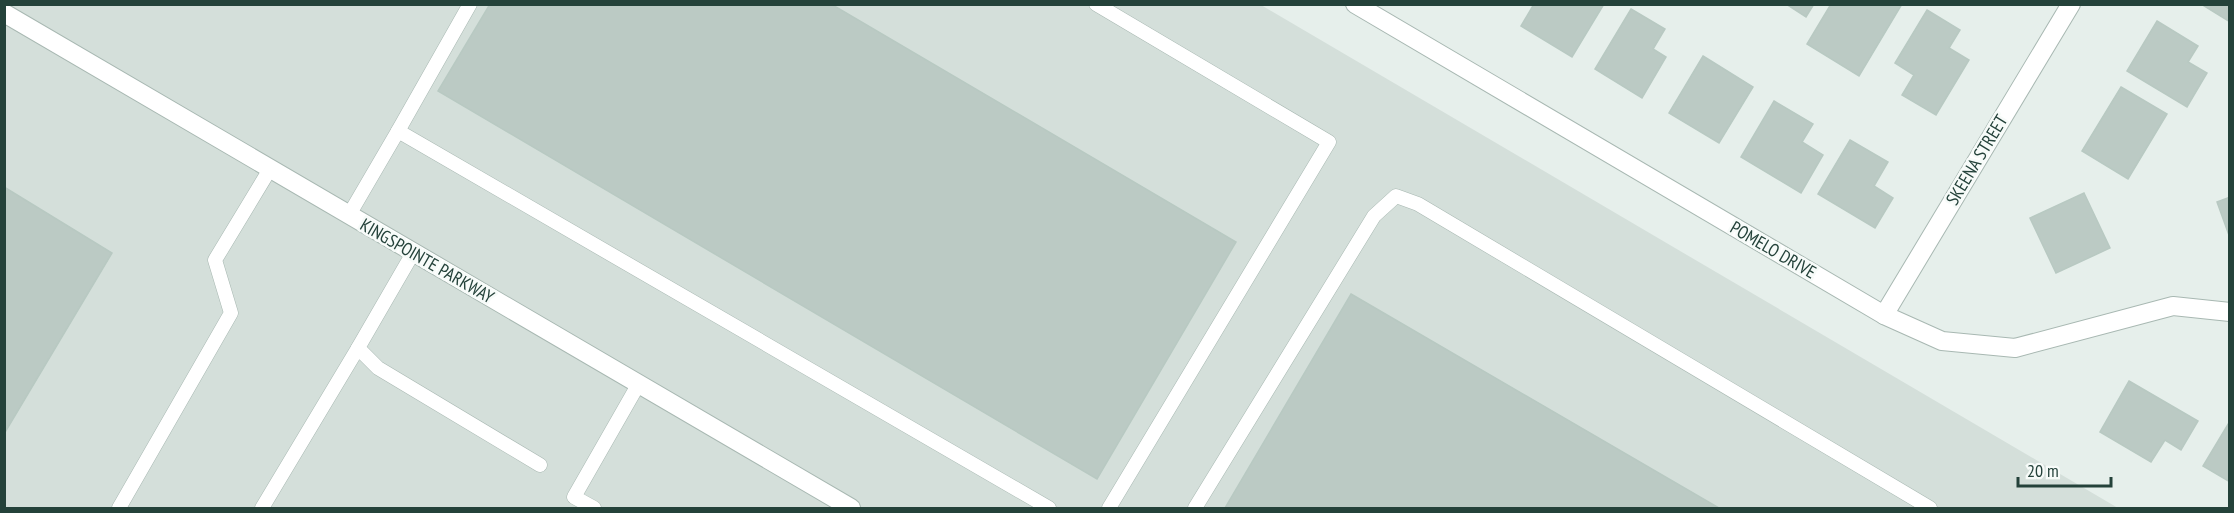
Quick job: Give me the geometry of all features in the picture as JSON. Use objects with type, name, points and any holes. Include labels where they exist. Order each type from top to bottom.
[{"type":"street","name":"POMELO DRIVE","points":[[1355,4],[1884,315],[1942,341],[2015,348],[2173,306],[2229,312]]},
{"type":"street","name":"SKEENA STREET","points":[[1884,315],[2067,6]]},
{"type":"street","name":"KINGSPOINTE PARKWAY","points":[[4,13],[850,508]]},
{"type":"lane","points":[[349,215],[470,4]]},
{"type":"lane","points":[[1096,4],[1329,142],[1109,508]]},
{"type":"lane","points":[[398,131],[1049,508]]},
{"type":"lane","points":[[119,508],[231,313],[215,260],[270,169]]},
{"type":"lane","points":[[1195,508],[1374,216],[1396,196],[1418,204],[1930,508]]},
{"type":"lane","points":[[262,508],[413,253]]},
{"type":"lane","points":[[358,348],[378,368],[540,465]]},
{"type":"lane","points":[[594,508],[574,497],[638,385]]},
{"type":"shaded area","points":[[4,5],[1261,5],[2118,508],[5,508]]},
{"type":"building","points":[[490,4],[831,4],[1236,242],[1097,479],[438,91]]},
{"type":"building","points":[[1534,4],[1604,4],[1572,57],[1521,26]]},
{"type":"building","points":[[1786,4],[1814,4],[1806,17]]},
{"type":"building","points":[[1831,4],[1902,4],[1859,76],[1807,44]]},
{"type":"building","points":[[2201,4],[2230,4],[2230,22]]},
{"type":"building","points":[[1631,9],[1665,29],[1653,49],[1666,57],[1642,98],[1595,69]]},
{"type":"building","points":[[1927,10],[1960,30],[1949,48],[1969,60],[1936,115],[1902,95],[1914,75],[1895,63]]},
{"type":"building","points":[[2157,21],[2198,46],[2188,62],[2207,73],[2187,107],[2127,71]]},
{"type":"building","points":[[1703,56],[1753,87],[1719,143],[1669,113]]},
{"type":"building","points":[[2121,87],[2167,114],[2128,179],[2082,151]]},
{"type":"building","points":[[1774,101],[1813,124],[1802,142],[1823,155],[1801,193],[1741,157]]},
{"type":"building","points":[[1850,140],[1888,162],[1874,186],[1893,198],[1875,228],[1818,194]]},
{"type":"building","points":[[4,187],[112,253],[4,434]]},
{"type":"building","points":[[2084,193],[2110,248],[2056,273],[2030,218]]},
{"type":"building","points":[[2230,197],[2230,238],[2217,202]]},
{"type":"building","points":[[1351,294],[1719,508],[1225,508]]},
{"type":"building","points":[[2129,381],[2198,421],[2181,450],[2165,440],[2151,462],[2100,432]]},
{"type":"building","points":[[2230,421],[2230,482],[2203,466]]}]
